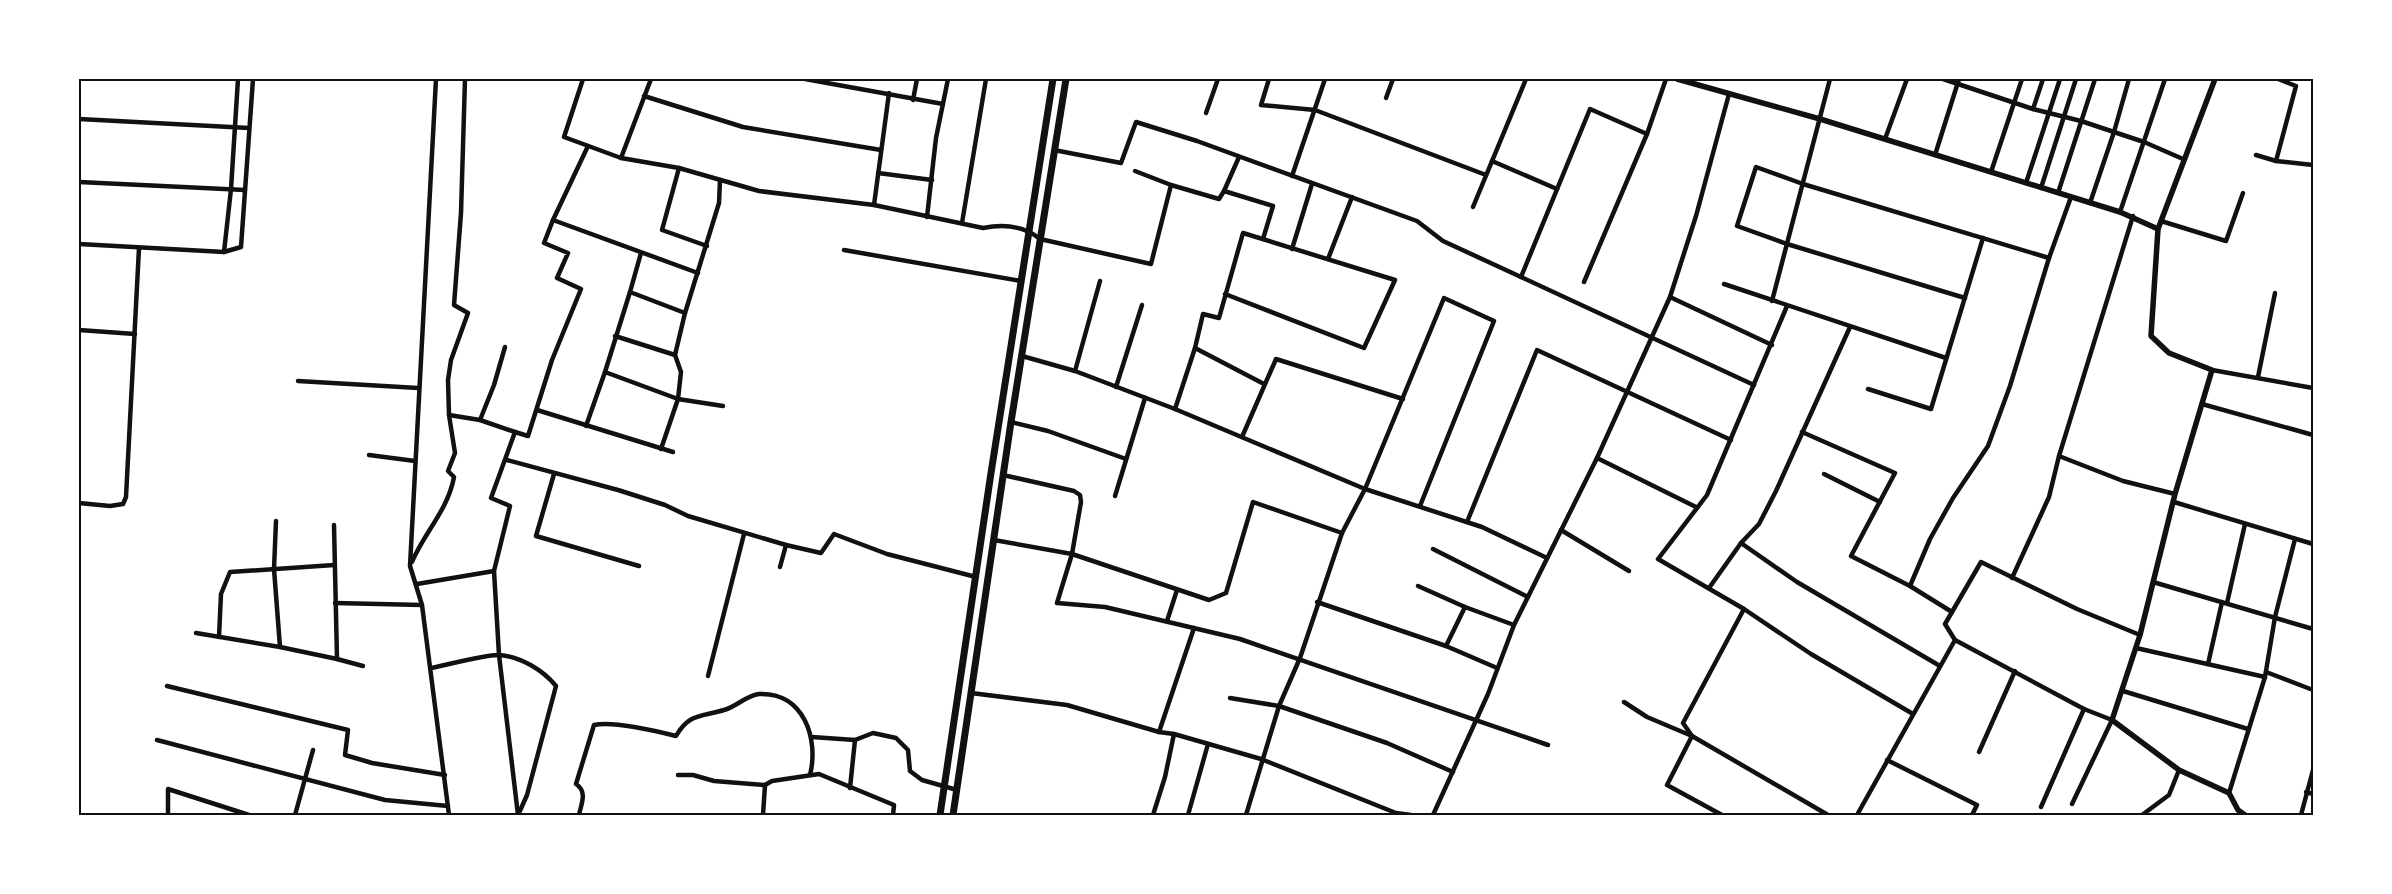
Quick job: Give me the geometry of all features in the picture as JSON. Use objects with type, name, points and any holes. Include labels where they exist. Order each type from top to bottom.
[{"type":"highway","points":[[940,815],[1053,79]]},
{"type":"highway","points":[[953,815],[1011,422],[1066,79]]},
{"type":"street","points":[[224,252],[231,189],[238,79]]},
{"type":"street","points":[[79,244],[224,252],[242,247],[253,79]]},
{"type":"street","points":[[436,79],[418,388],[410,566],[422,605],[449,815]]},
{"type":"street","points":[[410,566],[419,544],[433,528],[452,492],[454,477],[448,471],[455,453],[448,380],[451,360],[468,314],[454,305],[461,213],[465,79]]},
{"type":"street","points":[[583,79],[564,137],[621,158],[679,168],[760,191],[874,205],[983,228],[997,225],[1030,230],[1040,239],[1151,264],[1171,185]]},
{"type":"street","points":[[621,158],[651,79]]},
{"type":"street","points":[[805,79],[943,104]]},
{"type":"street","points":[[913,100],[917,79]]},
{"type":"street","points":[[927,217],[936,138],[948,79]]},
{"type":"street","points":[[962,224],[986,79]]},
{"type":"street","points":[[1206,114],[1218,79]]},
{"type":"street","points":[[1269,79],[1261,105],[1315,110],[1486,174]]},
{"type":"street","points":[[1292,176],[1325,79]]},
{"type":"street","points":[[1386,98],[1393,79]]},
{"type":"street","points":[[1473,207],[1526,79]]},
{"type":"street","points":[[1584,282],[1648,134],[1666,79]]},
{"type":"street","points":[[1677,79],[1820,119],[2133,216],[2158,229]]},
{"type":"street","points":[[1772,301],[1830,79]]},
{"type":"street","points":[[1885,139],[1907,79]]},
{"type":"street","points":[[1943,79],[1959,81],[2048,114],[2081,121],[2144,142],[2183,159]]},
{"type":"street","points":[[1991,172],[2022,79]]},
{"type":"street","points":[[2033,109],[2043,79]]},
{"type":"street","points":[[2026,183],[2060,79]]},
{"type":"street","points":[[2041,188],[2076,79]]},
{"type":"street","points":[[2058,193],[2095,79]]},
{"type":"street","points":[[2090,203],[2114,132],[2129,79]]},
{"type":"street","points":[[2120,212],[2165,79]]},
{"type":"street","points":[[2215,79],[2158,229],[2151,336],[2169,353],[2212,370],[2313,388]]},
{"type":"street","points":[[2276,161],[2296,86],[2278,79]]},
{"type":"street","points":[[1935,155],[1959,81]]},
{"type":"street","points":[[874,205],[889,93]]},
{"type":"street","points":[[1433,815],[1488,694],[1514,625],[1597,458],[1670,297],[1696,216],[1729,94]]},
{"type":"street","points":[[644,96],[743,128],[881,150]]},
{"type":"street","points":[[1521,277],[1590,109],[1648,134]]},
{"type":"street","points":[[79,119],[250,128]]},
{"type":"street","points":[[1054,150],[1121,163],[1136,122],[1198,140],[1312,184],[1417,221],[1443,241],[1754,385]]},
{"type":"street","points":[[450,415],[480,420],[528,436],[552,360],[581,289],[558,278],[568,253],[544,243],[588,146]]},
{"type":"street","points":[[2256,155],[2276,161],[2313,165]]},
{"type":"street","points":[[1135,171],[1171,185],[1219,199],[1240,156]]},
{"type":"street","points":[[1492,161],[1557,189]]},
{"type":"street","points":[[1965,298],[1787,244],[1737,226],[1756,167],[1803,184],[2049,258]]},
{"type":"street","points":[[679,168],[662,230],[707,246]]},
{"type":"street","points":[[878,173],[932,180]]},
{"type":"street","points":[[661,449],[678,399],[681,372],[675,355],[685,313],[719,203],[720,180]]},
{"type":"street","points":[[79,182],[245,190]]},
{"type":"street","points":[[1292,249],[1312,184]]},
{"type":"street","points":[[1224,191],[1273,206],[1263,240]]},
{"type":"street","points":[[2161,221],[2226,241],[2243,193]]},
{"type":"street","points":[[1328,259],[1352,197]]},
{"type":"street","points":[[1910,586],[1930,539],[1953,498],[1988,446],[2010,386],[2049,258],[2071,197]]},
{"type":"street","points":[[2012,578],[2049,497],[2059,456],[2133,216]]},
{"type":"street","points":[[553,220],[698,273]]},
{"type":"street","points":[[1175,409],[1195,348],[1202,314],[1219,318],[1225,294],[1243,233],[1395,280],[1364,348],[1225,294]]},
{"type":"street","points":[[1868,388],[1931,409],[1983,238]]},
{"type":"street","points":[[79,503],[110,506],[123,504],[126,498],[139,248]]},
{"type":"street","points":[[844,250],[1021,281]]},
{"type":"street","points":[[586,426],[641,253]]},
{"type":"street","points":[[1075,371],[1100,281]]},
{"type":"street","points":[[1724,284],[1946,358]]},
{"type":"street","points":[[630,292],[685,313]]},
{"type":"street","points":[[2258,377],[2276,293]]},
{"type":"street","points":[[1670,297],[1772,345]]},
{"type":"street","points":[[1246,815],[1279,706],[1300,658],[1317,602],[1342,533],[1365,489],[1444,298],[1494,321],[1420,506]]},
{"type":"street","points":[[1116,387],[1142,305]]},
{"type":"street","points":[[1787,306],[1707,495],[1658,558],[1744,609],[1811,654],[1913,714]]},
{"type":"street","points":[[1709,588],[1741,543],[1764,516],[1850,327]]},
{"type":"street","points":[[79,330],[134,334]]},
{"type":"street","points":[[616,336],[675,355]]},
{"type":"street","points":[[480,420],[505,347]]},
{"type":"street","points":[[1195,348],[1264,384]]},
{"type":"street","points":[[1468,522],[1537,350],[1731,440]]},
{"type":"street","points":[[1022,356],[1075,371],[1175,409],[1365,489],[1468,522],[1547,558]]},
{"type":"street","points":[[1242,437],[1276,359],[1403,398]]},
{"type":"street","points":[[2072,804],[2124,691],[2154,582],[2175,494],[2212,370]]},
{"type":"street","points":[[604,372],[678,399],[723,406]]},
{"type":"street","points":[[298,381],[418,388]]},
{"type":"street","points":[[1115,496],[1145,398]]},
{"type":"street","points":[[2202,404],[2313,435]]},
{"type":"street","points":[[536,410],[673,452]]},
{"type":"street","points":[[1011,422],[1048,431],[1126,459]]},
{"type":"street","points":[[515,432],[507,460],[491,498],[510,506],[494,571],[500,655],[518,815]]},
{"type":"street","points":[[1802,432],[1895,473],[1851,556],[1910,586],[1952,612]]},
{"type":"street","points":[[370,455],[415,461]]},
{"type":"street","points":[[2059,456],[2123,480],[2175,494]]},
{"type":"street","points":[[1597,458],[1696,507]]},
{"type":"street","points":[[507,460],[618,490],[665,505],[688,516],[786,545],[821,553],[834,534],[887,554],[976,577]]},
{"type":"street","points":[[554,474],[536,536],[639,566]]},
{"type":"street","points":[[1824,474],[1880,502]]},
{"type":"street","points":[[1004,475],[1074,491],[1080,495],[1081,502],[1072,554],[1057,603],[1105,607],[1240,638],[1548,745]]},
{"type":"street","points":[[994,540],[1072,554],[1210,600],[1226,593],[1253,502],[1342,533]]},
{"type":"street","points":[[2174,502],[2313,544]]},
{"type":"street","points":[[276,521],[274,569],[280,647]]},
{"type":"street","points":[[2208,664],[2245,524]]},
{"type":"street","points":[[334,525],[336,659]]},
{"type":"street","points":[[1561,530],[1629,571]]},
{"type":"street","points":[[708,676],[744,534]]},
{"type":"street","points":[[2245,815],[2236,812],[2230,794],[2265,677],[2275,617],[2295,539]]},
{"type":"street","points":[[1741,543],[1797,582],[1940,666]]},
{"type":"street","points":[[780,568],[786,545]]},
{"type":"street","points":[[1434,549],[1528,597]]},
{"type":"street","points":[[2140,635],[2076,609],[1981,562],[1945,624],[1955,640],[2084,709],[2112,720],[2179,770],[2230,794]]},
{"type":"street","points":[[219,637],[221,594],[230,572],[334,565]]},
{"type":"street","points":[[417,584],[494,571]]},
{"type":"street","points":[[2154,582],[2313,629]]},
{"type":"street","points":[[1418,586],[1465,607],[1514,625]]},
{"type":"street","points":[[1167,621],[1177,590]]},
{"type":"street","points":[[1317,602],[1446,646],[1497,668]]},
{"type":"street","points":[[336,603],[422,605]]},
{"type":"street","points":[[1446,646],[1465,607]]},
{"type":"street","points":[[1692,736],[1684,723],[1744,609]]},
{"type":"street","points":[[1159,732],[1194,628]]},
{"type":"street","points":[[196,633],[280,647],[364,666]]},
{"type":"street","points":[[1857,815],[1886,760],[1955,640]]},
{"type":"street","points":[[2136,648],[2265,677]]},
{"type":"street","points":[[431,668],[500,655],[530,664],[549,677],[556,686],[527,795],[518,815]]},
{"type":"street","points":[[1979,752],[2015,671]]},
{"type":"street","points":[[2266,672],[2313,690]]},
{"type":"street","points":[[167,686],[348,730],[344,755],[372,763],[445,775]]},
{"type":"street","points":[[2124,691],[2248,729]]},
{"type":"street","points":[[971,693],[1067,705],[1159,732],[1174,734],[1262,760],[1396,813],[1411,815]]},
{"type":"street","points":[[579,815],[584,797],[581,787],[576,784],[594,726],[607,724],[649,729],[676,736],[683,723],[693,718],[727,710],[757,694],[773,695],[789,704],[804,718],[812,737],[810,775]]},
{"type":"street","points":[[1230,698],[1279,706],[1386,743],[1453,772]]},
{"type":"street","points":[[1624,702],[1647,717],[1692,736],[1828,815]]},
{"type":"street","points":[[2041,807],[2084,709]]},
{"type":"street","points":[[812,737],[855,740],[873,733],[896,738],[908,750],[910,770],[922,780],[957,790]]},
{"type":"street","points":[[1153,815],[1165,777],[1174,734]]},
{"type":"street","points":[[1692,736],[1667,785],[1722,815]]},
{"type":"street","points":[[157,740],[385,800],[448,806]]},
{"type":"street","points":[[850,788],[855,740]]},
{"type":"street","points":[[1188,815],[1208,744]]},
{"type":"street","points":[[295,815],[314,750]]},
{"type":"street","points":[[1886,760],[1977,805],[1972,815]]},
{"type":"street","points":[[2142,815],[2169,795],[2179,770]]},
{"type":"street","points":[[2301,815],[2313,770]]},
{"type":"street","points":[[678,775],[693,775],[714,781],[765,784],[772,781],[819,774],[894,805],[893,815]]},
{"type":"street","points":[[763,815],[765,784]]},
{"type":"street","points":[[168,815],[168,789],[249,815]]},
{"type":"street","points":[[2306,792],[2313,794]]}]
